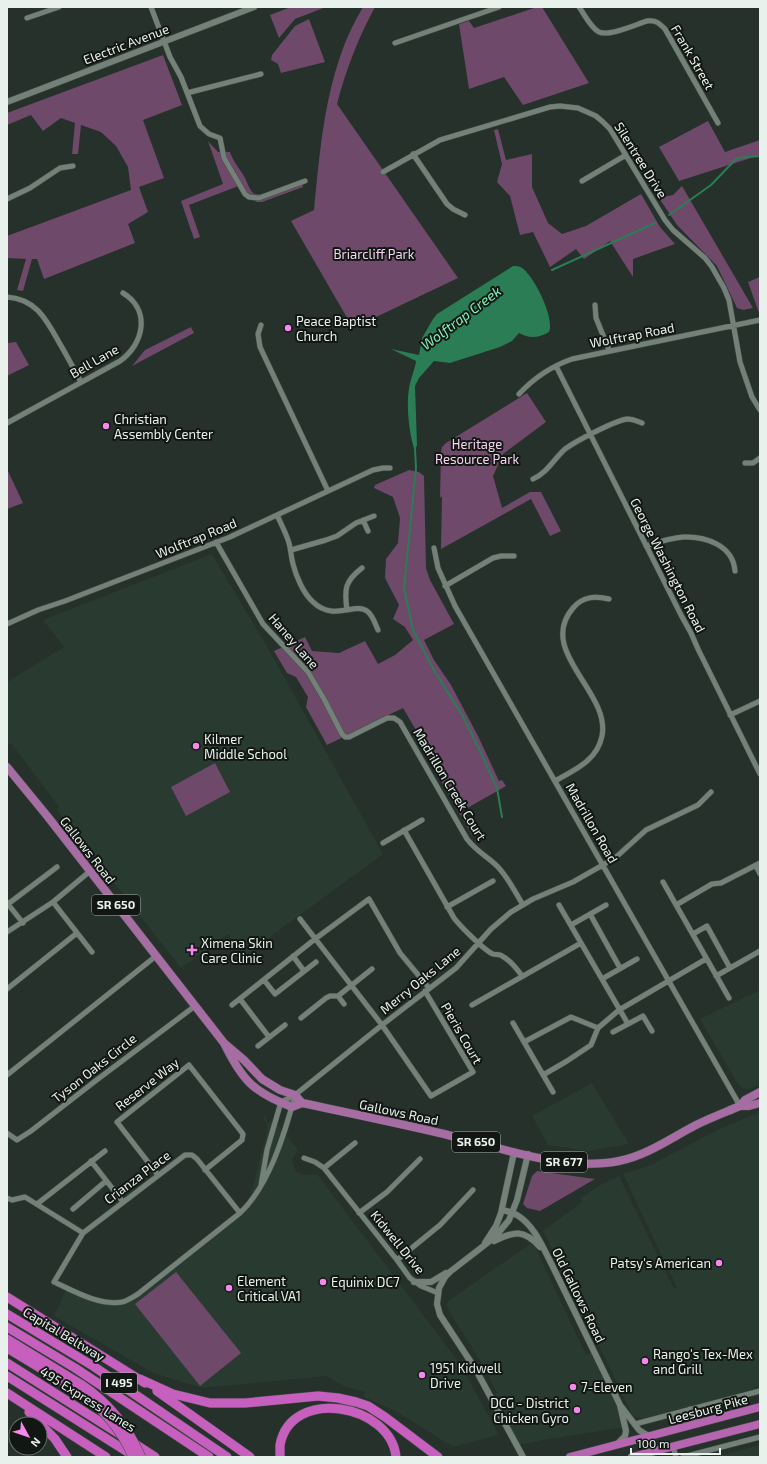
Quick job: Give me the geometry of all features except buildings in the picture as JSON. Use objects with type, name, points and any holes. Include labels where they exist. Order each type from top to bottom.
[{"type":"highway","points":[[7,1297],[140,1379],[250,1457]]},
{"type":"highway","name":"Capital Beltway","points":[[7,1314],[93,1366],[227,1457]]},
{"type":"highway","name":"495 Express Lanes","points":[[7,1327],[81,1372],[209,1457]]},
{"type":"highway","points":[[7,1339],[80,1388],[88,1398],[107,1415],[122,1436],[134,1457]]},
{"type":"highway","points":[[7,1348],[103,1401],[120,1420],[136,1445],[141,1457]]},
{"type":"highway","name":"495 Express Lanes","points":[[7,1363],[155,1457]]},
{"type":"highway","points":[[7,1376],[134,1457]]},
{"type":"highway","points":[[140,1379],[173,1394],[210,1403],[245,1403],[318,1396],[356,1402],[368,1406],[385,1417],[438,1457]]},
{"type":"highway","points":[[7,1393],[106,1457]]},
{"type":"highway","points":[[17,1399],[55,1439],[67,1457]]},
{"type":"highway","name":"Leesburg Pike","points":[[570,1457],[760,1407]]},
{"type":"highway","points":[[280,1457],[280,1445],[286,1431],[294,1420],[315,1409],[347,1410],[374,1421],[390,1437],[396,1457]]},
{"type":"highway","name":"Leesburg Pike","points":[[632,1457],[760,1424]]},
{"type":"main road","name":"Gallows Road","points":[[7,767],[224,1043],[266,1081],[280,1090],[295,1095],[302,1103],[445,1134],[516,1152],[564,1162],[582,1164],[601,1164],[642,1155],[697,1125],[740,1106],[749,1106],[760,1103]]},
{"type":"main road","name":"Gallows Road","points":[[224,1043],[236,1067],[246,1079],[262,1093],[292,1107]]},
{"type":"main road","name":"Gallows Road","points":[[740,1106],[745,1100],[760,1092]]},
{"type":"main road","points":[[292,1107],[302,1103]]},
{"type":"street","points":[[27,18],[59,7]]},
{"type":"street","points":[[152,7],[164,41],[200,126],[209,134],[220,138],[226,164],[245,194],[250,197],[258,198],[305,180]]},
{"type":"street","name":"Electric Avenue","points":[[7,102],[254,7]]},
{"type":"street","points":[[396,43],[499,7]]},
{"type":"street","name":"Frank Street","points":[[580,7],[590,24],[602,33],[610,33],[647,21],[653,20],[659,22],[665,29],[718,122]]},
{"type":"street","points":[[187,93],[261,74]]},
{"type":"street","name":"Silentree Drive","points":[[383,172],[430,144],[448,137],[550,107],[560,106],[578,108],[596,116],[610,129],[665,220],[683,239],[705,258],[718,276],[729,300],[740,362],[747,386],[760,410]]},
{"type":"street","points":[[413,154],[447,204],[453,209],[466,215]]},
{"type":"street","points":[[582,181],[626,155]]},
{"type":"street","points":[[7,199],[30,188],[60,168],[73,166]]},
{"type":"street","name":"Bell Lane","points":[[7,423],[120,361],[132,351],[141,329],[140,313],[134,301],[122,293]]},
{"type":"street","points":[[7,297],[15,298],[30,304],[43,315],[81,382]]},
{"type":"street","points":[[595,305],[596,318],[610,350]]},
{"type":"street","name":"Wolftrap Road","points":[[519,394],[533,380],[556,366],[572,359],[760,320]]},
{"type":"street","points":[[261,325],[258,334],[260,347],[328,491]]},
{"type":"street","name":"George Washington Road","points":[[556,366],[681,616],[691,633],[760,774]]},
{"type":"street","points":[[533,479],[544,472],[565,450],[590,435],[623,420],[635,420],[642,423]]},
{"type":"street","points":[[745,463],[753,463],[760,458]]},
{"type":"street","name":"Wolftrap Road","points":[[7,624],[38,610],[65,601],[216,542],[376,469],[390,468]]},
{"type":"street","points":[[277,515],[291,550],[296,573],[307,595],[313,602],[332,611],[358,608],[367,611],[371,615],[378,630]]},
{"type":"street","points":[[291,550],[337,536],[363,520],[374,516]]},
{"type":"street","points":[[363,520],[368,531]]},
{"type":"street","points":[[646,546],[671,539],[702,539],[727,551],[732,558],[735,571]]},
{"type":"street","name":"Haney Lane","points":[[216,542],[263,624],[308,672],[345,737],[349,737],[387,718],[394,718],[400,722],[404,729]]},
{"type":"street","name":"Madrillon Road","points":[[434,548],[438,568],[455,606],[740,1106]]},
{"type":"street","points":[[445,586],[493,558],[501,556],[514,556]]},
{"type":"street","points":[[347,610],[345,593],[346,587],[353,574],[362,568]]},
{"type":"street","points":[[555,781],[583,765],[591,758],[600,744],[603,731],[602,718],[599,710],[566,652],[563,637],[565,622],[571,609],[583,599],[592,597],[609,599]]},
{"type":"street","points":[[730,714],[760,701]]},
{"type":"street","name":"Madrillon Creek Court","points":[[404,729],[467,839],[473,847],[497,866],[503,873],[523,905]]},
{"type":"street","name":"Merry Oaks Lane","points":[[281,1102],[295,1095],[464,961],[499,922],[533,899],[571,883],[603,865],[624,851],[637,836],[646,830],[698,805],[711,792]]},
{"type":"street","points":[[383,843],[422,820]]},
{"type":"street","points":[[404,830],[447,907],[459,925],[493,954],[502,955],[522,976]]},
{"type":"street","points":[[676,905],[712,884],[721,883],[758,864],[760,874]]},
{"type":"street","points":[[23,923],[8,904],[57,867]]},
{"type":"street","points":[[7,932],[23,923],[53,902],[90,872]]},
{"type":"street","points":[[447,907],[493,881]]},
{"type":"street","points":[[663,882],[729,998]]},
{"type":"street","points":[[232,1005],[293,956],[369,899],[400,953],[427,990]]},
{"type":"street","points":[[53,902],[92,952]]},
{"type":"street","points":[[559,905],[628,1024]]},
{"type":"street","points":[[571,925],[606,905]]},
{"type":"street","points":[[590,914],[620,968]]},
{"type":"street","points":[[300,919],[382,1025]]},
{"type":"street","points":[[693,934],[707,926],[730,968]]},
{"type":"street","points":[[7,989],[77,933]]},
{"type":"street","points":[[472,1005],[581,943]]},
{"type":"street","points":[[716,976],[760,951]]},
{"type":"street","points":[[7,1075],[156,956]]},
{"type":"street","points":[[293,956],[304,971]]},
{"type":"street","points":[[602,979],[637,959]]},
{"type":"street","points":[[543,1075],[591,1045],[598,1028],[619,1010],[706,959]]},
{"type":"street","points":[[264,980],[275,994],[316,962]]},
{"type":"street","points":[[301,1018],[326,998],[330,996],[338,996],[372,969]]},
{"type":"street","name":"Pieris Court","points":[[382,1025],[431,1096],[473,1072],[427,990]]},
{"type":"street","points":[[338,996],[344,1004]]},
{"type":"street","points":[[240,999],[268,1037]]},
{"type":"street","name":"Tyson Oaks Circle","points":[[7,1134],[17,1140],[31,1131],[194,1006]]},
{"type":"street","points":[[613,1032],[643,1016],[652,1031]]},
{"type":"street","points":[[524,1042],[571,1017],[598,1028]]},
{"type":"street","points":[[514,1023],[553,1092]]},
{"type":"street","points":[[258,1046],[285,1025]]},
{"type":"street","name":"Reserve Way","points":[[158,1175],[117,1122],[189,1065],[243,1134],[242,1140],[205,1170]]},
{"type":"street","points":[[240,1213],[247,1206],[271,1168],[295,1095]]},
{"type":"street","points":[[261,1185],[267,1150],[281,1102]]},
{"type":"street","points":[[324,1168],[355,1143]]},
{"type":"street","points":[[37,1204],[105,1151]]},
{"type":"street","name":"SR 650","points":[[502,1210],[513,1157],[516,1152]]},
{"type":"street","name":"Crianza Place","points":[[188,1154],[192,1154],[205,1170],[240,1213],[138,1294],[123,1302],[112,1303],[96,1300],[54,1282],[83,1233],[158,1175],[188,1154]]},
{"type":"street","points":[[482,1248],[499,1233],[512,1213],[528,1154]]},
{"type":"street","name":"Kidwell Drive","points":[[304,1158],[315,1162],[324,1168],[414,1282],[438,1293]]},
{"type":"street","points":[[360,1213],[387,1192],[420,1159]]},
{"type":"street","points":[[91,1161],[123,1202]]},
{"type":"street","points":[[73,1208],[106,1181]]},
{"type":"street","points":[[396,1260],[440,1225],[473,1190]]},
{"type":"street","points":[[7,1198],[12,1200],[25,1197],[83,1233]]},
{"type":"street","points":[[482,1248],[496,1226],[502,1210]]},
{"type":"street","name":"Old Gallows Road","points":[[502,1210],[517,1215],[529,1226],[546,1253],[620,1405],[626,1427],[626,1434],[617,1445]]},
{"type":"street","points":[[414,1282],[431,1282],[482,1248],[503,1236],[516,1233],[528,1237],[546,1253]]},
{"type":"street","points":[[451,1270],[445,1277],[438,1293],[437,1304],[440,1316],[476,1370],[523,1457]]},
{"type":"street","points":[[635,1424],[760,1391]]},
{"type":"street","name":"Old Gallows Road","points":[[620,1405],[641,1432],[650,1437]]},
{"type":"street","points":[[690,1409],[695,1425]]},
{"type":"street","points":[[670,1415],[675,1430]]},
{"type":"street","points":[[683,1457],[760,1437]]},
{"type":"street","points":[[673,1446],[676,1457]]},
{"type":"shaded area","name":"Kilmer Middle School","points":[[212,554],[269,650],[383,854],[244,956],[228,934],[181,968],[56,809],[59,807],[11,743],[7,745],[7,682],[64,647],[43,620]]},
{"type":"shaded area","points":[[760,990],[760,1085],[748,1089],[742,1088],[737,1083],[700,1019]]},
{"type":"shaded area","points":[[592,1083],[629,1144],[589,1151],[548,1145],[532,1116]]},
{"type":"shaded area","points":[[760,1112],[760,1386],[754,1387],[756,1391],[642,1419],[632,1415],[558,1254],[555,1255],[543,1231],[582,1202],[581,1198],[602,1184],[619,1176],[674,1289],[677,1288],[623,1174],[651,1165],[717,1130]]},
{"type":"shaded area","points":[[266,1116],[268,1125],[270,1121],[275,1121],[298,1150],[292,1160],[295,1171],[303,1175],[317,1174],[460,1364],[499,1435],[453,1447],[399,1413],[363,1396],[366,1392],[346,1387],[326,1376],[202,1388],[153,1373],[54,1316],[67,1288],[107,1301],[124,1301],[135,1296],[238,1215],[251,1194],[268,1128],[263,1117]]},
{"type":"shaded area","points":[[530,1244],[535,1247],[586,1355],[594,1351],[620,1405],[626,1427],[519,1445],[492,1396],[497,1393],[484,1367],[446,1306],[448,1301]]},
{"type":"shaded area","points":[[760,1445],[760,1457],[713,1457]]},
{"type":"green space","points":[[291,7],[326,7],[295,19],[279,38],[270,15]]},
{"type":"green space","name":"Briarcliff Park","points":[[363,7],[375,7],[353,54],[337,104],[458,278],[353,328],[291,221],[314,210],[322,134],[329,97],[344,46]]},
{"type":"green space","points":[[537,7],[542,7],[589,83],[523,105],[504,77],[469,89],[459,24],[469,21],[474,28]]},
{"type":"green space","points":[[309,19],[325,62],[281,73],[278,64],[271,60],[272,55],[295,26]]},
{"type":"green space","points":[[163,55],[182,105],[143,120],[164,178],[139,187],[148,212],[128,224],[135,243],[44,279],[37,259],[32,259],[23,291],[17,290],[26,259],[7,258],[7,236],[131,190],[128,167],[116,146],[101,132],[81,125],[78,154],[72,154],[75,123],[61,118],[43,131],[31,115],[7,125],[7,113]]},
{"type":"green space","points":[[708,121],[725,152],[760,140],[760,155],[679,181],[659,147]]},
{"type":"green space","points":[[498,129],[506,160],[532,154],[532,187],[548,223],[562,234],[586,226],[641,194],[660,227],[675,244],[633,259],[633,277],[610,241],[584,259],[576,249],[550,267],[533,232],[520,235],[510,196],[497,182],[502,164],[494,130]]},
{"type":"green space","points":[[208,141],[218,152],[230,152],[253,193],[270,193],[301,181],[303,187],[262,202],[257,202],[250,199],[241,185],[189,205],[200,237],[194,239],[181,201],[223,184]]},
{"type":"green space","points":[[682,186],[753,308],[743,310],[737,308],[717,266],[677,225],[659,198],[673,195]]},
{"type":"green space","points":[[760,277],[760,313],[759,313],[748,282]]},
{"type":"green space","points":[[191,327],[194,333],[132,366],[145,350]]},
{"type":"green space","points":[[16,342],[29,365],[7,376],[7,343]]},
{"type":"green space","name":"Heritage Resource Park","points":[[527,393],[546,422],[503,454],[493,476],[502,508],[530,492],[541,492],[561,531],[550,536],[531,499],[441,549],[442,496],[440,498],[442,447],[446,443]]},
{"type":"green space","points":[[7,469],[23,503],[7,509]]},
{"type":"green space","points":[[409,470],[419,472],[424,476],[426,568],[430,580],[454,624],[424,640],[434,660],[451,685],[479,738],[499,781],[502,780],[506,786],[462,811],[474,834],[472,835],[417,739],[420,737],[403,708],[327,745],[306,707],[308,697],[296,677],[287,673],[274,651],[305,637],[312,651],[339,653],[365,641],[378,664],[395,655],[413,640],[405,627],[393,619],[399,605],[385,578],[386,559],[398,543],[400,518],[393,497],[374,488],[375,485]]},
{"type":"green space","points":[[215,763],[230,792],[186,816],[171,787]]},
{"type":"green space","points":[[537,1171],[595,1179],[540,1211],[527,1208],[523,1204],[532,1176]]},
{"type":"green space","points":[[176,1272],[241,1353],[200,1386],[135,1304]]},
{"type":"water","points":[[513,266],[519,266],[527,272],[537,288],[549,317],[549,332],[541,336],[534,337],[519,333],[512,341],[500,347],[450,363],[434,361],[419,378],[415,386],[417,445],[415,451],[410,429],[408,396],[416,361],[391,349],[419,355],[422,338],[437,314]]},
{"type":"waterway","name":"Wolftrap Creek","points":[[669,215],[711,185],[737,158],[760,156]]},
{"type":"waterway","name":"Wolftrap Creek","points":[[552,270],[655,223]]},
{"type":"waterway","points":[[415,449],[416,468],[404,588],[413,630],[435,672],[461,713],[481,753],[497,788],[502,817]]},
{"type":"place","name":"Peace Baptist Church","points":[[288,328]]},
{"type":"place","name":"Christian Assembly Center","points":[[106,426]]},
{"type":"place","name":"Kilmer Middle School","points":[[196,746]]},
{"type":"place","name":"Ximena Skin Care Clinic","points":[[192,950]]},
{"type":"place","name":"Patsy's American","points":[[719,1263]]},
{"type":"place","name":"Equinix DC7","points":[[323,1282]]},
{"type":"place","name":"Element Critical VA1","points":[[229,1288]]},
{"type":"place","name":"Rango's Tex-Mex and Grill","points":[[645,1361]]},
{"type":"place","name":"1951 Kidwell Drive","points":[[422,1375]]},
{"type":"place","name":"7-Eleven","points":[[573,1387]]},
{"type":"place","name":"DCG - District Chicken Gyro","points":[[577,1410]]}]
